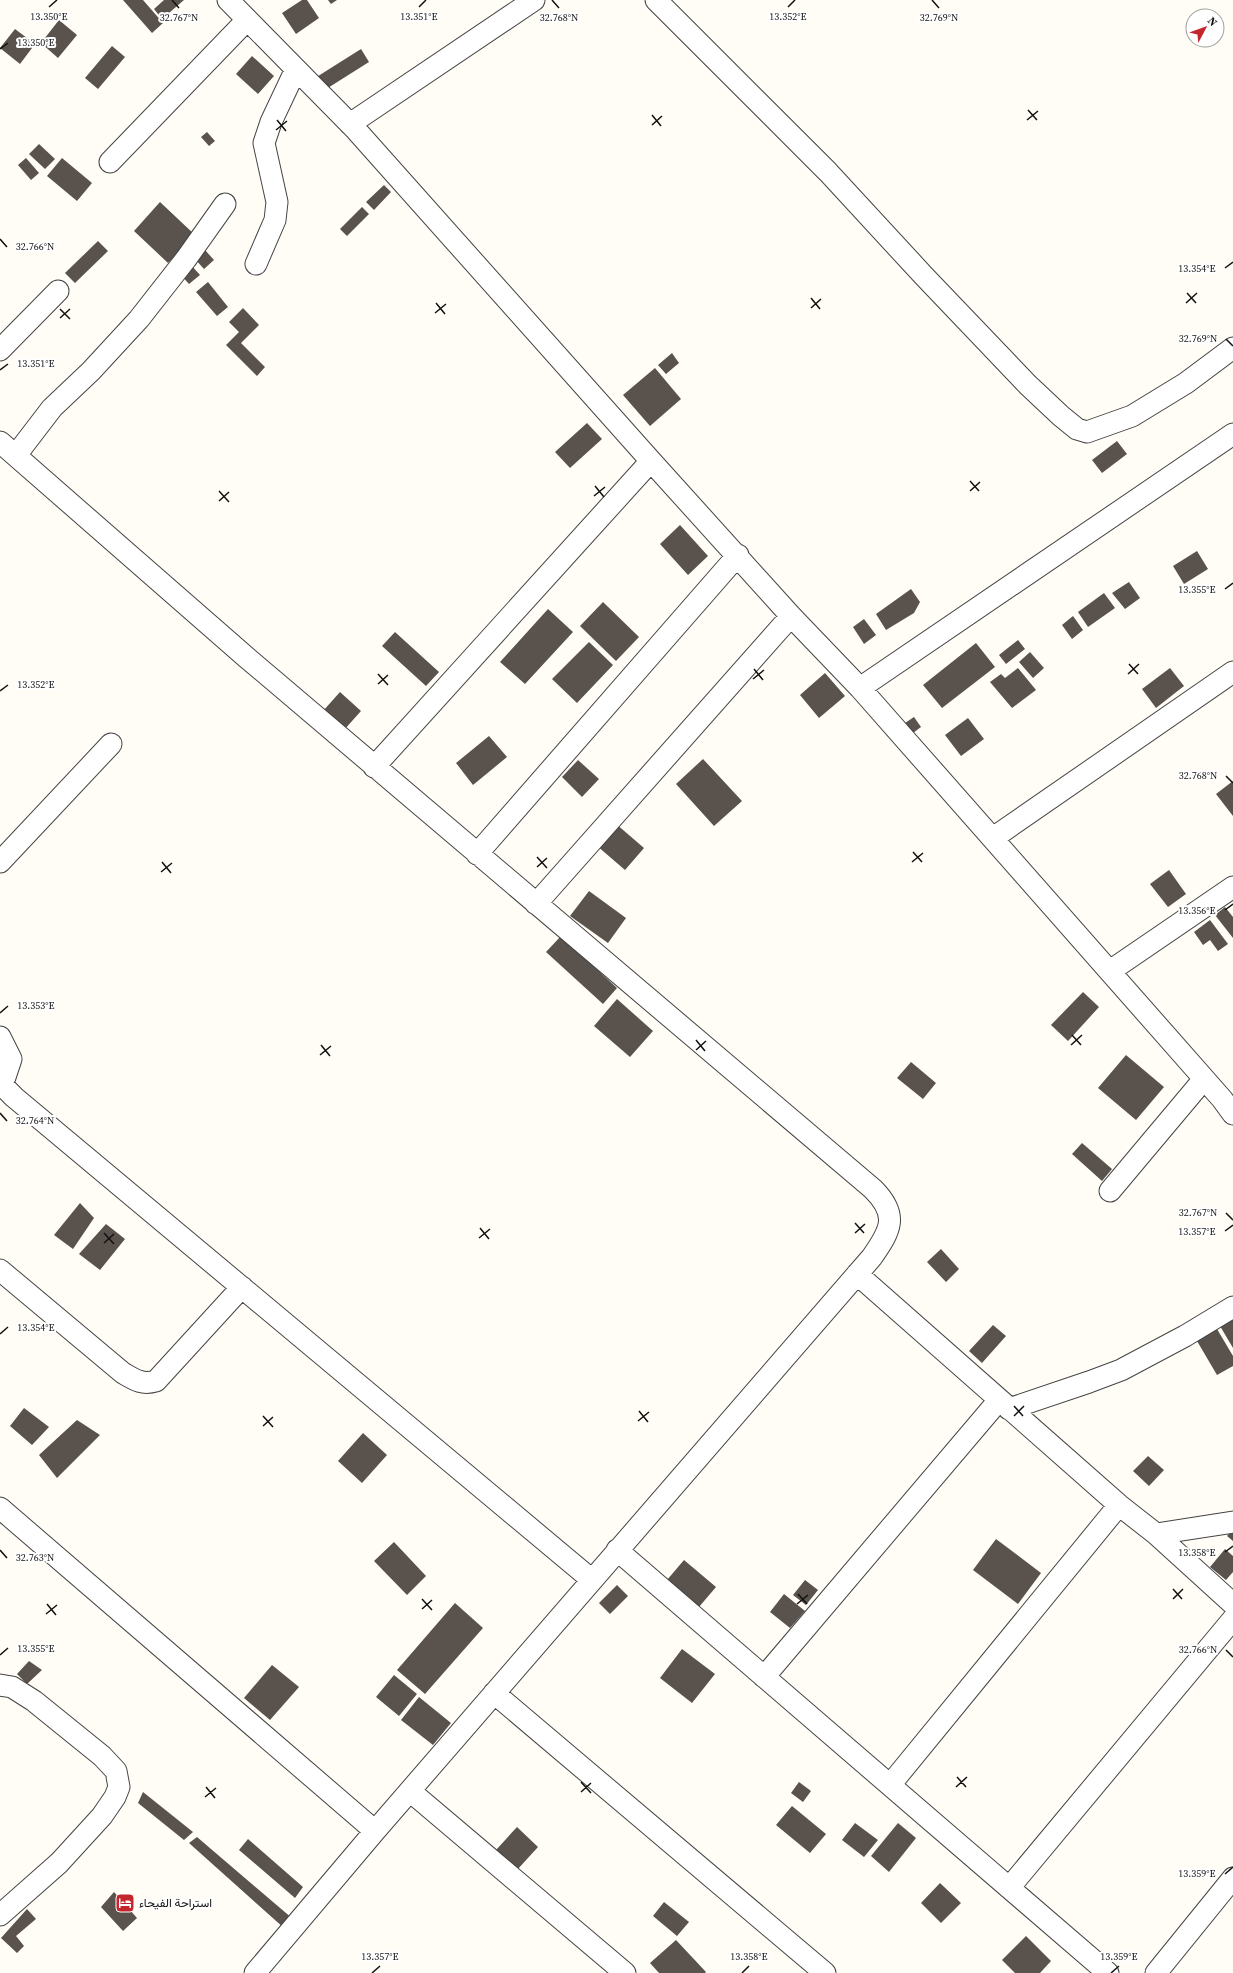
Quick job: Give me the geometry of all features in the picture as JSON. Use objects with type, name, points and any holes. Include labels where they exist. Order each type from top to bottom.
[{"type":"street","points":[[228,0],[350,124],[651,461],[738,555],[791,616],[860,688],[993,838],[1233,1114]]},
{"type":"street","points":[[350,124],[534,0]]},
{"type":"street","points":[[656,0],[828,172],[923,275],[1028,385],[1060,416],[1077,429],[1087,432],[1132,416],[1186,383],[1233,348]]},
{"type":"street","points":[[110,162],[248,20]]},
{"type":"street","points":[[256,264],[275,220],[277,202],[264,143],[279,104],[296,69]]},
{"type":"street","points":[[16,455],[52,408],[91,371],[139,319],[186,259],[225,204]]},
{"type":"street","points":[[0,350],[58,291]]},
{"type":"street","points":[[860,688],[1233,434]]},
{"type":"street","points":[[0,442],[246,658],[883,1199],[889,1211],[891,1222],[885,1238],[857,1274],[617,1550],[255,1973]]},
{"type":"street","points":[[374,767],[651,461]]},
{"type":"street","points":[[477,854],[738,555]]},
{"type":"street","points":[[536,904],[791,616]]},
{"type":"street","points":[[993,838],[1233,672]]},
{"type":"street","points":[[0,862],[111,744]]},
{"type":"street","points":[[1110,972],[1233,887]]},
{"type":"street","points":[[0,1037],[11,1059],[5,1077],[0,1083],[14,1097],[592,1580]]},
{"type":"street","points":[[1110,1191],[1204,1079]]},
{"type":"street","points":[[0,1270],[123,1373],[138,1382],[148,1383],[156,1381],[242,1287]]},
{"type":"street","points":[[857,1274],[1118,1505],[1156,1534],[1233,1604]]},
{"type":"street","points":[[764,1677],[1004,1405],[1089,1382],[1121,1370],[1233,1307]]},
{"type":"street","points":[[890,1785],[1118,1505]]},
{"type":"street","points":[[0,1508],[375,1831]]},
{"type":"street","points":[[1156,1534],[1233,1522]]},
{"type":"street","points":[[617,1550],[1108,1973]]},
{"type":"street","points":[[1009,1888],[1233,1619]]},
{"type":"street","points":[[0,1685],[12,1687],[34,1701],[102,1756],[116,1771],[119,1787],[115,1797],[102,1816],[64,1857],[0,1916]]},
{"type":"street","points":[[494,1693],[825,1973]]},
{"type":"street","points":[[410,1791],[625,1973]]},
{"type":"street","points":[[1156,1973],[1233,1878]]},
{"type":"building","points":[[123,0],[143,0],[163,23],[152,33]]},
{"type":"building","points":[[164,0],[184,0],[162,19],[154,9]]},
{"type":"building","points":[[302,0],[307,0],[319,18],[296,34],[282,13]]},
{"type":"building","points":[[328,0],[337,0],[331,4]]},
{"type":"building","points":[[59,20],[77,35],[58,58],[41,43]]},
{"type":"building","points":[[15,29],[35,44],[20,64],[0,48]]},
{"type":"building","points":[[112,46],[125,57],[98,89],[85,78]]},
{"type":"building","points":[[361,49],[369,62],[323,91],[315,78]]},
{"type":"building","points":[[252,56],[274,76],[258,94],[236,74]]},
{"type":"building","points":[[207,132],[215,141],[209,146],[201,137]]},
{"type":"building","points":[[39,144],[55,159],[45,169],[29,154]]},
{"type":"building","points":[[26,158],[39,173],[31,180],[18,165]]},
{"type":"building","points":[[62,158],[92,183],[77,201],[47,176]]},
{"type":"building","points":[[384,185],[391,192],[374,210],[366,202]]},
{"type":"building","points":[[160,202],[195,235],[168,263],[134,231]]},
{"type":"building","points":[[362,207],[369,214],[347,236],[340,229]]},
{"type":"building","points":[[98,241],[108,251],[75,283],[65,273]]},
{"type":"building","points":[[205,250],[214,260],[204,269],[195,259]]},
{"type":"building","points":[[191,265],[200,275],[189,284],[180,274]]},
{"type":"building","points":[[208,282],[228,307],[217,316],[196,292]]},
{"type":"building","points":[[243,308],[259,325],[241,343],[265,367],[257,376],[226,345],[239,332],[229,322]]},
{"type":"building","points":[[672,353],[679,363],[666,374],[658,365]]},
{"type":"building","points":[[655,368],[681,399],[650,426],[623,395]]},
{"type":"building","points":[[587,423],[602,439],[570,468],[555,452]]},
{"type":"building","points":[[1117,441],[1127,454],[1102,473],[1092,460]]},
{"type":"building","points":[[680,525],[708,556],[688,575],[660,544]]},
{"type":"building","points":[[1197,551],[1208,569],[1184,584],[1173,566]]},
{"type":"building","points":[[1129,582],[1140,598],[1125,609],[1112,593]]},
{"type":"building","points":[[911,589],[920,602],[914,613],[886,630],[876,614]]},
{"type":"building","points":[[1104,593],[1115,608],[1088,627],[1078,612]]},
{"type":"building","points":[[603,602],[639,637],[616,661],[580,626]]},
{"type":"building","points":[[548,609],[573,632],[525,684],[500,662]]},
{"type":"building","points":[[1073,616],[1083,630],[1072,639],[1062,625]]},
{"type":"building","points":[[864,619],[876,635],[864,644],[853,627]]},
{"type":"building","points":[[395,632],[439,672],[426,686],[382,646]]},
{"type":"building","points":[[1018,640],[1025,649],[1006,664],[999,655]]},
{"type":"building","points":[[589,642],[613,665],[577,703],[552,679]]},
{"type":"building","points":[[976,643],[995,667],[942,708],[923,685]]},
{"type":"building","points":[[1030,652],[1044,668],[1033,678],[1019,662]]},
{"type":"building","points":[[1018,668],[1036,690],[1012,708],[990,682],[1001,674],[1005,678]]},
{"type":"building","points":[[1170,668],[1184,686],[1156,708],[1142,689]]},
{"type":"building","points":[[825,673],[845,696],[819,718],[800,695]]},
{"type":"building","points":[[340,692],[361,711],[344,730],[323,711]]},
{"type":"building","points":[[914,717],[921,727],[913,733],[905,723]]},
{"type":"building","points":[[968,718],[984,739],[961,756],[945,735]]},
{"type":"building","points":[[489,736],[507,757],[473,785],[456,763]]},
{"type":"building","points":[[703,759],[742,801],[714,826],[676,784]]},
{"type":"building","points":[[578,760],[599,779],[582,797],[562,777]]},
{"type":"building","points":[[1233,781],[1233,816],[1216,794]]},
{"type":"building","points":[[615,823],[644,848],[625,870],[596,845]]},
{"type":"building","points":[[1169,870],[1186,894],[1168,907],[1150,884]]},
{"type":"building","points":[[589,891],[626,918],[608,943],[570,916]]},
{"type":"building","points":[[1225,907],[1233,917],[1233,938],[1215,915]]},
{"type":"building","points":[[1210,920],[1228,944],[1218,951],[1210,940],[1203,945],[1194,932]]},
{"type":"building","points":[[561,936],[617,988],[603,1004],[546,952]]},
{"type":"building","points":[[1083,992],[1099,1007],[1068,1041],[1051,1025]]},
{"type":"building","points":[[617,999],[653,1031],[630,1057],[594,1026]]},
{"type":"building","points":[[1126,1055],[1164,1087],[1136,1120],[1098,1088]]},
{"type":"building","points":[[911,1062],[936,1083],[923,1099],[897,1078]]},
{"type":"building","points":[[1082,1143],[1112,1169],[1102,1181],[1072,1154]]},
{"type":"building","points":[[80,1203],[94,1218],[73,1249],[54,1235]]},
{"type":"building","points":[[106,1224],[125,1239],[100,1270],[79,1254]]},
{"type":"building","points":[[941,1249],[959,1269],[946,1282],[927,1262]]},
{"type":"building","points":[[1233,1318],[1233,1348],[1220,1326]]},
{"type":"building","points":[[993,1325],[1006,1336],[982,1363],[969,1351]]},
{"type":"building","points":[[1217,1329],[1233,1356],[1233,1366],[1217,1375],[1197,1341]]},
{"type":"building","points":[[24,1408],[49,1427],[32,1445],[10,1426]]},
{"type":"building","points":[[77,1420],[100,1435],[57,1478],[39,1455]]},
{"type":"building","points":[[363,1433],[387,1455],[362,1483],[338,1461]]},
{"type":"building","points":[[1148,1456],[1164,1470],[1149,1486],[1133,1471]]},
{"type":"building","points":[[1233,1529],[1233,1541],[1227,1536]]},
{"type":"building","points":[[996,1539],[1041,1573],[1018,1604],[973,1570]]},
{"type":"building","points":[[394,1542],[426,1576],[407,1595],[374,1561]]},
{"type":"building","points":[[1225,1549],[1233,1556],[1233,1572],[1226,1580],[1210,1567]]},
{"type":"building","points":[[684,1560],[716,1587],[699,1607],[667,1580]]},
{"type":"building","points":[[805,1580],[818,1590],[806,1605],[793,1595]]},
{"type":"building","points":[[617,1585],[628,1596],[610,1614],[599,1603]]},
{"type":"building","points":[[784,1594],[805,1611],[790,1628],[770,1612]]},
{"type":"building","points":[[455,1603],[483,1628],[425,1694],[397,1670]]},
{"type":"building","points":[[682,1649],[715,1674],[692,1703],[660,1678]]},
{"type":"building","points":[[29,1661],[42,1670],[27,1684],[17,1674]]},
{"type":"building","points":[[272,1665],[299,1687],[270,1720],[244,1698]]},
{"type":"building","points":[[394,1675],[417,1694],[399,1716],[376,1697]]},
{"type":"building","points":[[419,1697],[451,1723],[433,1745],[401,1720]]},
{"type":"building","points":[[799,1782],[811,1791],[803,1802],[791,1793]]},
{"type":"building","points":[[143,1792],[193,1832],[184,1840],[138,1803]]},
{"type":"building","points":[[792,1806],[826,1834],[810,1853],[776,1825]]},
{"type":"building","points":[[855,1823],[878,1840],[864,1857],[842,1840]]},
{"type":"building","points":[[898,1823],[916,1838],[889,1872],[871,1856]]},
{"type":"building","points":[[517,1827],[538,1847],[517,1870],[496,1850]]},
{"type":"building","points":[[197,1837],[293,1919],[284,1928],[189,1843]]},
{"type":"building","points":[[248,1839],[303,1887],[295,1898],[239,1850]]},
{"type":"building","points":[[940,1883],[961,1903],[941,1923],[921,1903]]},
{"type":"building","points":[[114,1892],[137,1918],[123,1931],[101,1907]]},
{"type":"building","points":[[664,1902],[689,1922],[677,1936],[653,1916]]},
{"type":"building","points":[[27,1909],[36,1919],[16,1936],[24,1946],[17,1953],[1,1938]]},
{"type":"building","points":[[1026,1936],[1051,1961],[1040,1973],[1015,1973],[1002,1960]]},
{"type":"building","points":[[676,1940],[706,1972],[705,1973],[659,1973],[650,1963]]},
{"type":"place","name":"استراحة الفيحاء","points":[[125,1903]]}]
